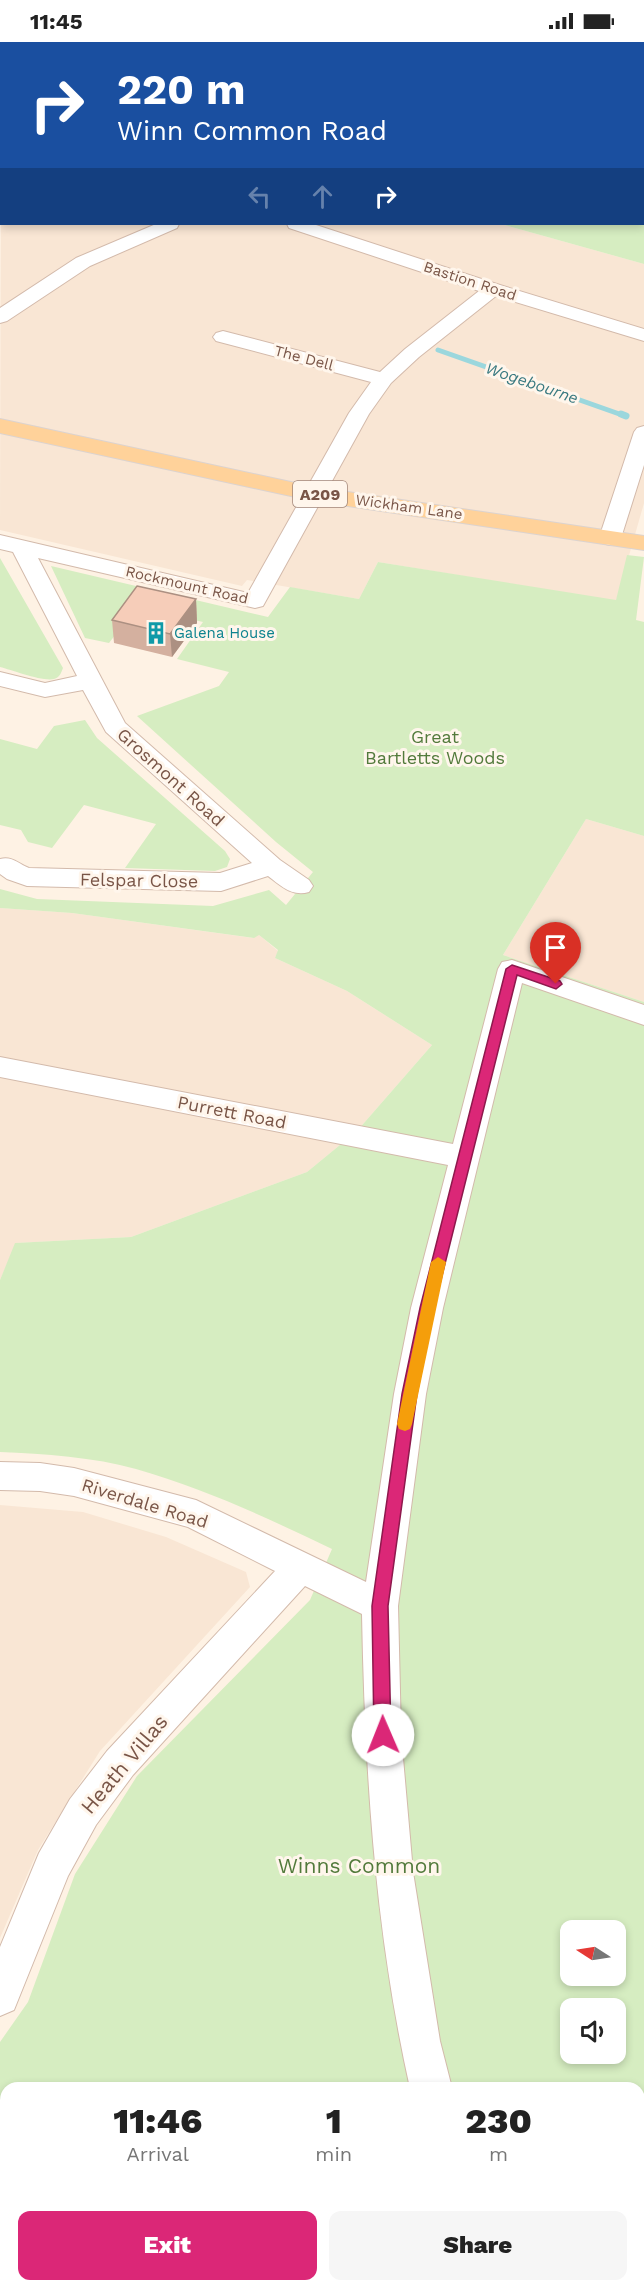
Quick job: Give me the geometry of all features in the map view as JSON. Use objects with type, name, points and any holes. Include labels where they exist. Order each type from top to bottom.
[{"type":"main road","name":"Wickham Lane","points":[[0,426],[314,494],[644,543]]},
{"type":"street","points":[[0,317],[83,262],[168,225]]},
{"type":"street","name":"Bastion Road","points":[[299,225],[493,289],[644,335]]},
{"type":"street","points":[[314,494],[358,413],[384,379],[419,347],[493,289]]},
{"type":"street","name":"The Dell","points":[[224,337],[384,379]]},
{"type":"street","points":[[610,538],[644,432]]},
{"type":"street","name":"Rockmount Road","points":[[11,545],[255,602],[314,494]]},
{"type":"street","name":"Grosmont Road","points":[[11,545],[115,727],[271,866],[300,886]]},
{"type":"street","points":[[0,679],[45,690],[90,681]]},
{"type":"street","name":"Felspar Close","points":[[7,866],[27,877],[221,882],[271,866]]},
{"type":"street","points":[[430,2082],[420,2041],[394,1872],[383,1735],[380,1606],[410,1394],[427,1308],[512,969],[644,1016]]},
{"type":"street","name":"Purrett Road","points":[[0,1067],[464,1157]]},
{"type":"street","name":"Riverdale Road","points":[[0,1476],[40,1477],[74,1482],[196,1515],[380,1606]]},
{"type":"street","name":"Heath Villas","points":[[0,1996],[53,1866],[83,1812],[120,1763],[301,1566]]},
{"type":"shaded area","points":[[1,225],[505,225],[644,264],[644,503],[616,601],[378,562],[359,599],[247,580],[242,586],[0,530]]},
{"type":"shaded area","points":[[586,819],[644,836],[644,1002],[503,955]]},
{"type":"shaded area","points":[[0,908],[72,913],[253,938],[258,934],[278,951],[275,958],[347,991],[432,1045],[357,1131],[307,1172],[131,1237],[16,1243],[0,1280]]},
{"type":"shaded area","points":[[0,1505],[83,1512],[166,1537],[246,1572],[250,1587],[100,1751],[38,1850],[0,1938]]},
{"type":"green space","points":[[505,225],[644,225],[644,264]]},
{"type":"green space","name":"Winns Common","points":[[627,555],[644,557],[636,620],[644,622],[644,836],[586,819],[503,955],[644,1002],[644,2082],[0,2082],[0,2042],[28,2002],[75,1874],[137,1776],[310,1600],[332,1549],[212,1495],[136,1469],[86,1459],[0,1452],[0,1280],[15,1243],[131,1237],[307,1172],[357,1131],[432,1045],[347,991],[275,958],[278,950],[259,935],[254,938],[72,913],[0,908],[0,889],[37,899],[213,906],[269,890],[286,905],[313,872],[276,842],[137,716],[219,686],[229,672],[177,659],[203,622],[137,607],[109,643],[85,638],[51,566],[268,617],[290,587],[359,599],[378,562],[616,600]]},
{"type":"green space","points":[[0,558],[63,668],[60,675],[54,679],[43,679],[0,667]]},
{"type":"green space","points":[[85,720],[97,738],[225,851],[230,859],[227,867],[215,871],[125,868],[156,824],[84,805],[52,848],[28,842],[21,830],[0,825],[0,739],[37,749],[54,726]]},
{"type":"building","points":[[137,586],[196,599],[170,634],[112,620]]},
{"type":"waterway","name":"Wogebourne","points":[[438,350],[625,416]]},
{"type":"waterway","name":"Wogebourne","points":[[621,414],[626,416]]},
{"type":"slow traffic","points":[[405,1424],[438,1262]]},
{"type":"place","name":"Galena House","points":[[156,633]]},
{"type":"route","points":[[383,1735],[380,1606],[392,1505],[427,1308],[512,969],[556,984]]},
{"type":"park label","name":"Great Bartletts Woods","points":[[435,746]]}]
